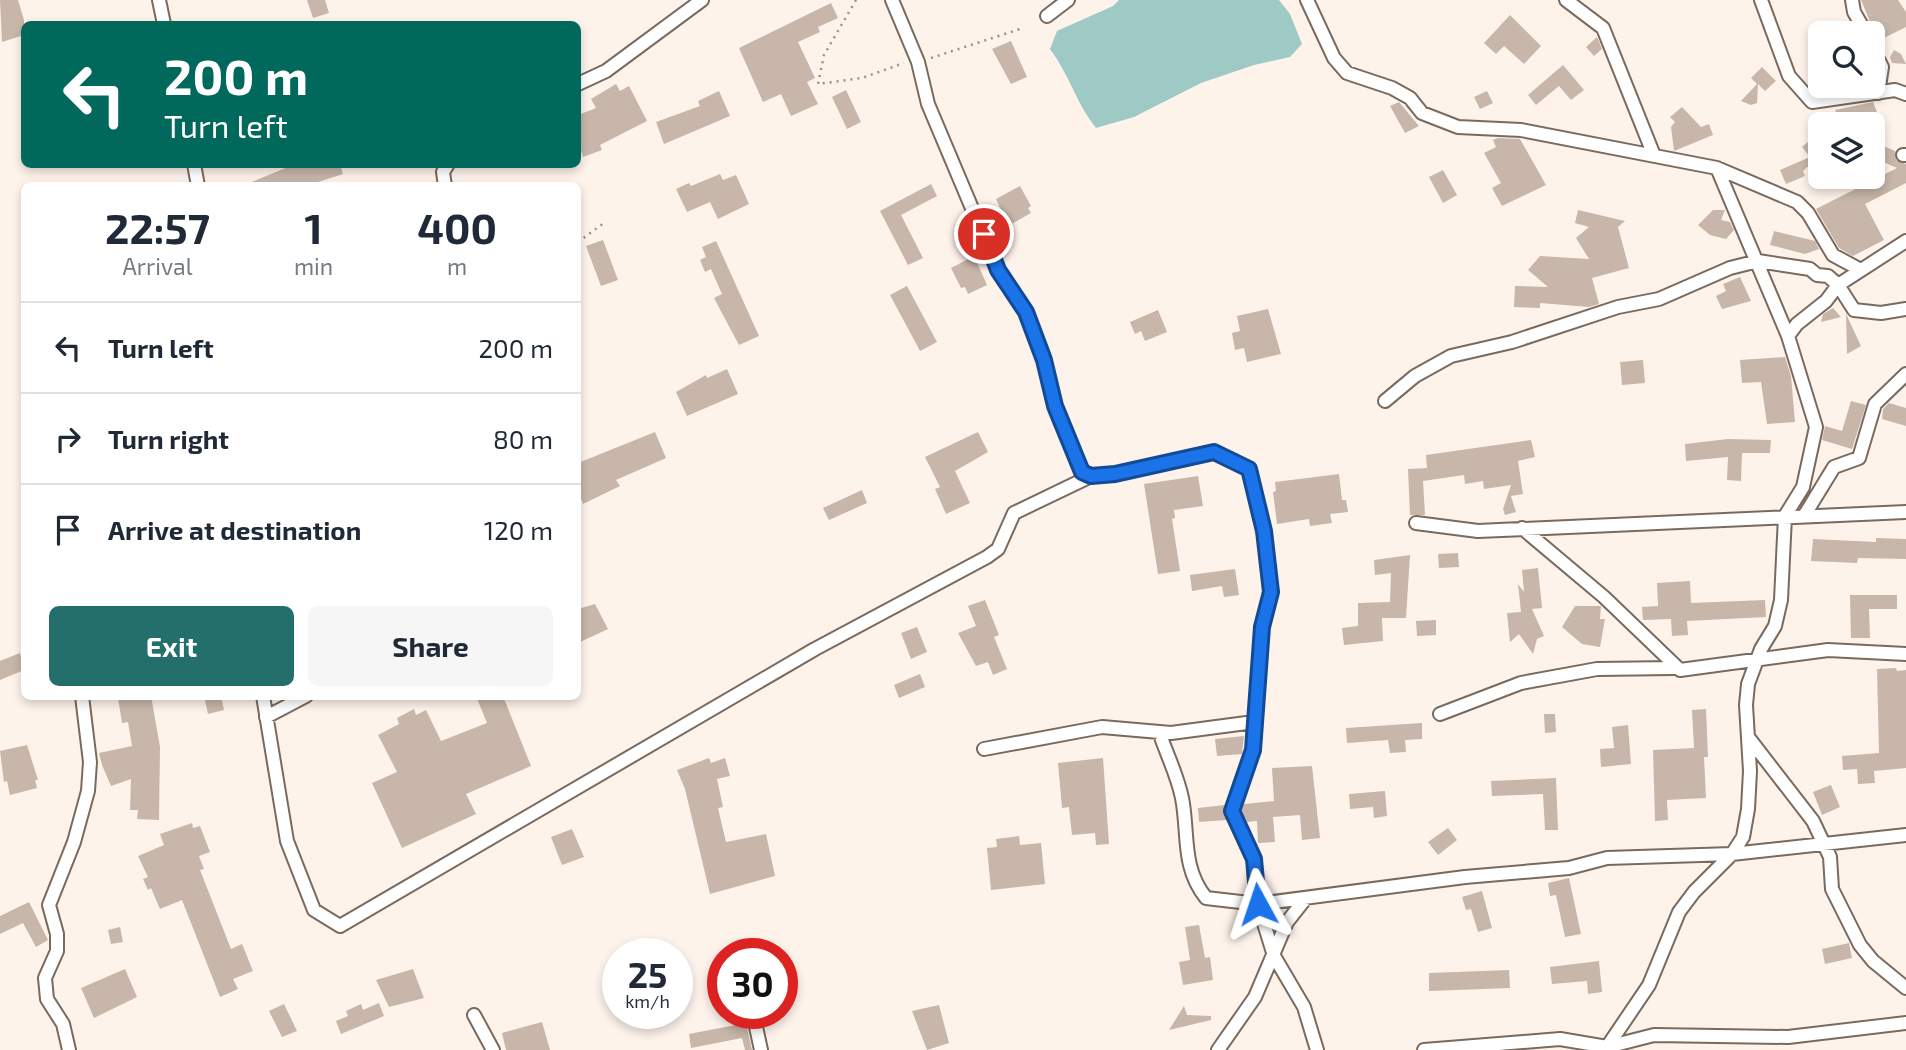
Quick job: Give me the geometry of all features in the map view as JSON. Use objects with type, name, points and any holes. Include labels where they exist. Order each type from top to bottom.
[{"type":"street","points":[[159,0],[163,21]]},
{"type":"street","points":[[581,84],[606,71],[702,0]]},
{"type":"street","points":[[892,0],[918,62],[928,104],[998,270],[1026,312],[1044,360],[1067,440],[1082,472],[1091,476]]},
{"type":"street","points":[[1047,16],[1068,0]]},
{"type":"street","points":[[1307,0],[1334,58],[1347,73],[1392,88],[1410,98],[1422,113],[1458,127],[1521,130],[1653,153],[1717,169],[1797,202],[1808,213],[1833,255],[1859,269]]},
{"type":"street","points":[[1566,0],[1603,28],[1653,153]]},
{"type":"street","points":[[1760,0],[1789,76],[1812,103],[1845,98]]},
{"type":"street","points":[[1852,0],[1859,21]]},
{"type":"street","points":[[1885,92],[1895,90],[1906,93]]},
{"type":"street","points":[[1606,1049],[1649,985],[1679,912],[1694,892],[1732,854],[1742,836],[1748,809],[1748,684],[1775,626],[1781,600],[1785,516],[1803,487],[1816,427],[1788,336],[1717,169]]},
{"type":"street","points":[[1788,336],[1797,324],[1826,301],[1838,285],[1906,241]]},
{"type":"street","points":[[1385,401],[1415,376],[1451,355],[1512,342],[1618,307],[1659,299],[1730,268],[1758,261],[1810,269],[1817,275],[1828,276],[1838,285],[1854,310],[1881,313],[1906,309]]},
{"type":"street","points":[[1804,516],[1834,467],[1859,458],[1875,404],[1906,374]]},
{"type":"street","points":[[264,700],[287,841],[314,910],[340,926],[815,649],[987,558],[998,549],[1014,513],[1091,476],[1115,474],[1214,452],[1249,469],[1264,531],[1271,592],[1262,627],[1253,750],[1232,811],[1254,859],[1258,904],[1274,956],[1304,1007],[1317,1050]]},
{"type":"street","points":[[1416,523],[1478,531],[1624,522],[1778,519],[1785,516],[1906,512]]},
{"type":"street","points":[[1522,528],[1636,625],[1674,667],[1680,670],[1828,650],[1906,654]]},
{"type":"street","points":[[1440,714],[1521,683],[1597,668],[1674,667]]},
{"type":"street","points":[[69,1050],[63,1024],[47,999],[45,978],[57,951],[57,934],[49,905],[74,842],[88,791],[90,762],[82,700]]},
{"type":"street","points":[[266,717],[298,700]]},
{"type":"street","points":[[984,749],[1102,727],[1171,733],[1254,722]]},
{"type":"street","points":[[1748,737],[1813,821],[1830,857],[1832,889],[1860,945],[1873,961],[1906,988]]},
{"type":"street","points":[[1163,740],[1182,798],[1185,848],[1196,886],[1206,898],[1258,904],[1465,877],[1569,867],[1607,858],[1732,854],[1906,835]]},
{"type":"street","points":[[1218,1050],[1255,997],[1287,922],[1306,898]]},
{"type":"street","points":[[474,1015],[493,1050]]},
{"type":"street","points":[[1424,1050],[1560,1039],[1606,1049],[1654,1035],[1788,1037],[1906,1023]]},
{"type":"street","points":[[756,1029],[761,1050]]},
{"type":"path","points":[[856,0],[824,55],[818,84],[862,78],[894,65],[918,62],[1020,29]]},
{"type":"path","points":[[581,240],[604,223]]},
{"type":"water","points":[[1119,0],[1279,0],[1290,14],[1302,44],[1290,57],[1254,65],[1201,83],[1134,117],[1096,128],[1050,49],[1057,31],[1113,6]]},
{"type":"building","points":[[0,0],[18,0],[24,20],[21,21],[21,36],[2,42]]},
{"type":"building","points":[[307,0],[325,0],[329,13],[313,18]]},
{"type":"building","points":[[1861,0],[1898,0],[1906,12],[1906,27],[1885,38],[1885,21],[1870,21]]},
{"type":"building","points":[[831,3],[838,18],[818,27],[820,32],[798,42],[815,78],[807,82],[818,104],[791,116],[781,94],[763,102],[739,48]]},
{"type":"building","points":[[1510,15],[1541,46],[1524,64],[1504,46],[1496,54],[1484,43]]},
{"type":"building","points":[[1597,37],[1602,49],[1594,56],[1586,47]]},
{"type":"building","points":[[1011,41],[1027,77],[1011,84],[992,49]]},
{"type":"building","points":[[1894,50],[1901,54],[1906,64],[1892,63],[1890,57]]},
{"type":"building","points":[[1563,65],[1584,90],[1571,100],[1559,86],[1536,105],[1528,95]]},
{"type":"building","points":[[1762,67],[1776,81],[1765,91],[1758,84],[1757,103],[1751,105],[1741,101],[1757,84],[1751,78]]},
{"type":"building","points":[[616,84],[620,91],[629,86],[647,121],[600,145],[602,150],[583,157],[581,114],[596,108],[591,99]]},
{"type":"building","points":[[846,90],[861,122],[847,129],[832,97]]},
{"type":"building","points":[[719,91],[730,116],[664,144],[656,122],[700,106],[698,101]]},
{"type":"building","points":[[1487,91],[1493,103],[1480,109],[1474,97]]},
{"type":"building","points":[[1399,102],[1419,126],[1405,133],[1390,106]]},
{"type":"building","points":[[1873,102],[1877,112],[1836,112],[1835,110]]},
{"type":"building","points":[[1682,107],[1701,127],[1709,124],[1713,135],[1674,151],[1671,127],[1675,122],[1670,117]]},
{"type":"building","points":[[1520,139],[1546,185],[1502,206],[1492,188],[1501,183],[1484,153],[1496,147],[1493,140]]},
{"type":"building","points":[[1808,142],[1808,154],[1802,147]]},
{"type":"building","points":[[1885,147],[1895,151],[1896,160],[1906,164],[1906,183],[1865,204],[1884,240],[1853,256],[1839,248],[1816,209],[1856,189],[1885,189],[1885,174],[1897,168],[1885,163]]},
{"type":"building","points":[[1808,158],[1808,166],[1803,171],[1805,176],[1786,184],[1780,170]]},
{"type":"building","points":[[285,168],[341,168],[343,174],[318,182],[252,182]]},
{"type":"building","points":[[1443,170],[1457,195],[1443,203],[1429,177]]},
{"type":"building","points":[[720,174],[723,180],[736,175],[749,204],[718,219],[710,202],[687,212],[676,189]]},
{"type":"building","points":[[931,184],[937,196],[901,215],[923,258],[908,265],[880,211]]},
{"type":"building","points":[[1020,186],[1031,206],[1028,208],[1031,213],[1008,226],[996,199]]},
{"type":"building","points":[[1578,210],[1625,221],[1618,227],[1629,268],[1592,278],[1599,304],[1589,307],[1540,303],[1540,308],[1514,307],[1515,286],[1548,287],[1528,270],[1540,256],[1589,259],[1576,238],[1589,227],[1575,223]]},
{"type":"building","points":[[1713,210],[1725,210],[1721,220],[1730,222],[1734,230],[1726,239],[1710,235],[1698,225]]},
{"type":"building","points":[[1774,231],[1815,241],[1819,249],[1805,254],[1770,245]]},
{"type":"building","points":[[603,240],[618,280],[601,286],[586,246]]},
{"type":"building","points":[[716,241],[759,336],[739,345],[714,298],[722,294],[711,269],[705,272],[700,260],[706,257],[702,247]]},
{"type":"building","points":[[974,256],[987,285],[968,294],[965,287],[961,288],[951,268]]},
{"type":"building","points":[[1740,277],[1751,301],[1722,309],[1716,296],[1726,291],[1723,284]]},
{"type":"building","points":[[907,286],[937,342],[920,351],[890,295]]},
{"type":"building","points":[[1833,308],[1841,317],[1821,322],[1823,314]]},
{"type":"building","points":[[1268,309],[1281,354],[1247,362],[1244,348],[1235,350],[1232,333],[1240,331],[1237,316]]},
{"type":"building","points":[[1158,310],[1167,332],[1145,341],[1141,331],[1135,334],[1130,322]]},
{"type":"building","points":[[1846,314],[1861,346],[1847,354]]},
{"type":"building","points":[[1785,357],[1791,376],[1795,422],[1767,424],[1761,382],[1742,383],[1740,360]]},
{"type":"building","points":[[1643,360],[1645,383],[1622,385],[1620,362]]},
{"type":"building","points":[[727,369],[738,394],[687,416],[676,392],[706,375],[707,378]]},
{"type":"building","points":[[1851,401],[1866,405],[1852,449],[1822,440],[1825,426],[1842,431]]},
{"type":"building","points":[[1889,403],[1906,408],[1906,426],[1882,419],[1883,409]]},
{"type":"building","points":[[655,432],[666,458],[616,480],[620,486],[583,504],[581,462]]},
{"type":"building","points":[[978,432],[988,452],[955,471],[970,503],[946,514],[935,489],[940,487],[925,457]]},
{"type":"building","points":[[1728,439],[1771,440],[1770,453],[1742,453],[1741,481],[1727,480],[1728,457],[1686,461],[1685,444]]},
{"type":"building","points":[[1531,440],[1535,457],[1518,461],[1523,494],[1511,496],[1516,512],[1505,515],[1503,509],[1511,485],[1484,489],[1483,481],[1465,484],[1464,475],[1423,481],[1425,515],[1410,515],[1408,469],[1427,468],[1426,455]]},
{"type":"building","points":[[1339,474],[1342,500],[1346,500],[1348,512],[1330,514],[1332,523],[1310,526],[1309,519],[1277,524],[1273,492],[1276,491],[1275,482]]},
{"type":"building","points":[[1198,476],[1203,506],[1174,510],[1175,518],[1172,519],[1180,571],[1158,574],[1144,484]]},
{"type":"building","points":[[862,490],[867,503],[829,520],[823,508]]},
{"type":"building","points":[[1876,538],[1906,539],[1906,559],[1858,558],[1857,563],[1811,561],[1813,539],[1876,542]]},
{"type":"building","points":[[1458,553],[1459,567],[1439,568],[1438,554]]},
{"type":"building","points":[[1410,555],[1406,618],[1382,618],[1383,641],[1344,645],[1342,628],[1358,626],[1358,603],[1390,602],[1391,573],[1375,575],[1374,560]]},
{"type":"building","points":[[1538,568],[1542,608],[1532,609],[1544,636],[1537,639],[1533,654],[1519,634],[1510,642],[1507,613],[1521,612],[1518,584],[1524,592],[1522,570]]},
{"type":"building","points":[[1235,569],[1239,595],[1224,597],[1222,586],[1192,591],[1190,575]]},
{"type":"building","points":[[1690,581],[1691,603],[1765,600],[1766,617],[1687,621],[1688,635],[1672,636],[1671,619],[1643,620],[1642,607],[1658,606],[1657,583]]},
{"type":"building","points":[[1850,595],[1897,595],[1897,609],[1869,609],[1870,638],[1851,638]]},
{"type":"building","points":[[985,600],[999,635],[994,637],[1007,669],[993,675],[988,662],[976,666],[958,633],[976,626],[968,606]]},
{"type":"building","points":[[595,604],[608,629],[581,642],[581,608]]},
{"type":"building","points":[[1575,606],[1601,606],[1600,619],[1605,619],[1600,647],[1582,644],[1562,627]]},
{"type":"building","points":[[1436,620],[1436,635],[1417,636],[1416,621]]},
{"type":"building","points":[[917,627],[927,652],[911,659],[901,633]]},
{"type":"building","points":[[20,653],[21,671],[0,680],[0,661]]},
{"type":"building","points":[[1896,668],[1897,671],[1906,670],[1906,768],[1874,771],[1875,783],[1858,784],[1857,769],[1843,770],[1842,756],[1879,753],[1877,669]]},
{"type":"building","points":[[920,674],[925,687],[899,698],[894,685]]},
{"type":"building","points":[[118,700],[152,700],[160,747],[159,820],[137,819],[138,810],[130,810],[131,779],[111,786],[102,765],[99,753],[132,746],[128,722],[122,723]]},
{"type":"building","points":[[205,700],[222,700],[224,710],[208,714]]},
{"type":"building","points":[[478,700],[505,700],[531,766],[466,794],[476,814],[402,848],[372,783],[397,772],[378,735],[399,724],[397,718],[414,709],[416,715],[426,710],[441,741],[487,723]]},
{"type":"building","points":[[1706,709],[1706,798],[1667,800],[1668,820],[1655,821],[1653,750],[1694,748],[1692,710]]},
{"type":"building","points":[[1544,714],[1555,714],[1556,732],[1545,733]]},
{"type":"building","points":[[1422,723],[1422,739],[1405,740],[1406,752],[1390,753],[1388,740],[1347,743],[1346,728]]},
{"type":"building","points":[[1628,725],[1631,764],[1601,767],[1600,749],[1614,748],[1612,727]]},
{"type":"building","points":[[1244,736],[1242,754],[1217,756],[1215,739]]},
{"type":"building","points":[[27,745],[38,780],[35,780],[37,788],[10,795],[7,781],[4,782],[0,751]]},
{"type":"building","points":[[709,758],[711,763],[725,758],[730,776],[717,779],[723,807],[718,808],[726,842],[766,834],[775,876],[710,894],[685,789],[677,770]]},
{"type":"building","points":[[1103,758],[1109,844],[1096,845],[1095,833],[1072,835],[1069,807],[1062,808],[1058,763]]},
{"type":"building","points":[[1312,766],[1320,838],[1302,840],[1300,815],[1273,817],[1275,842],[1258,843],[1257,821],[1247,822],[1241,811],[1244,804],[1274,801],[1272,768]]},
{"type":"building","points":[[1556,778],[1558,830],[1545,830],[1543,794],[1492,796],[1491,781]]},
{"type":"building","points":[[1831,785],[1840,807],[1822,815],[1813,792]]},
{"type":"building","points":[[1385,791],[1387,816],[1374,818],[1373,807],[1350,809],[1349,794]]},
{"type":"building","points":[[1225,805],[1227,820],[1199,822],[1198,808]]},
{"type":"building","points":[[192,823],[193,828],[200,826],[210,852],[199,856],[204,869],[200,870],[231,949],[242,944],[253,971],[233,979],[238,989],[220,997],[182,900],[160,909],[151,888],[148,890],[143,879],[148,877],[138,856],[164,845],[160,834]]},
{"type":"building","points":[[1448,828],[1457,840],[1438,855],[1428,842]]},
{"type":"building","points":[[572,829],[584,857],[562,865],[551,837]]},
{"type":"building","points":[[1019,836],[1020,845],[1041,843],[1045,884],[991,890],[987,848],[997,847],[996,839]]},
{"type":"building","points":[[1569,878],[1581,934],[1565,937],[1556,895],[1550,896],[1548,883]]},
{"type":"building","points":[[1482,891],[1492,928],[1478,932],[1471,909],[1466,910],[1462,897]]},
{"type":"building","points":[[29,902],[48,940],[36,947],[23,923],[0,934],[0,916]]},
{"type":"building","points":[[1199,925],[1205,958],[1210,957],[1213,980],[1183,985],[1179,962],[1190,960],[1185,927]]},
{"type":"building","points":[[120,927],[123,942],[111,944],[108,930]]},
{"type":"building","points":[[1849,943],[1852,958],[1825,964],[1822,949]]},
{"type":"building","points":[[1599,961],[1602,992],[1588,994],[1587,981],[1552,984],[1550,967]]},
{"type":"building","points":[[125,969],[137,997],[94,1018],[81,988]]},
{"type":"building","points":[[413,969],[424,998],[389,1007],[376,980]]},
{"type":"building","points":[[1509,970],[1510,988],[1429,991],[1429,973]]},
{"type":"building","points":[[379,1003],[384,1016],[341,1034],[336,1021],[348,1016],[346,1011],[361,1004],[363,1010]]},
{"type":"building","points":[[284,1004],[297,1031],[282,1037],[269,1011]]},
{"type":"building","points":[[939,1005],[949,1043],[927,1050],[912,1011]]},
{"type":"building","points":[[1184,1006],[1187,1015],[1211,1016],[1211,1020],[1169,1030]]},
{"type":"building","points":[[542,1022],[550,1050],[506,1050],[502,1033]]},
{"type":"building","points":[[715,1029],[747,1029],[752,1050],[745,1050],[742,1038],[691,1048],[689,1034]]},
{"type":"route","points":[[984,234],[998,270],[1026,312],[1044,360],[1055,406],[1082,472],[1091,476],[1115,474],[1214,452],[1249,469],[1264,531],[1271,592],[1262,627],[1253,750],[1232,811],[1254,859],[1258,904]]}]
